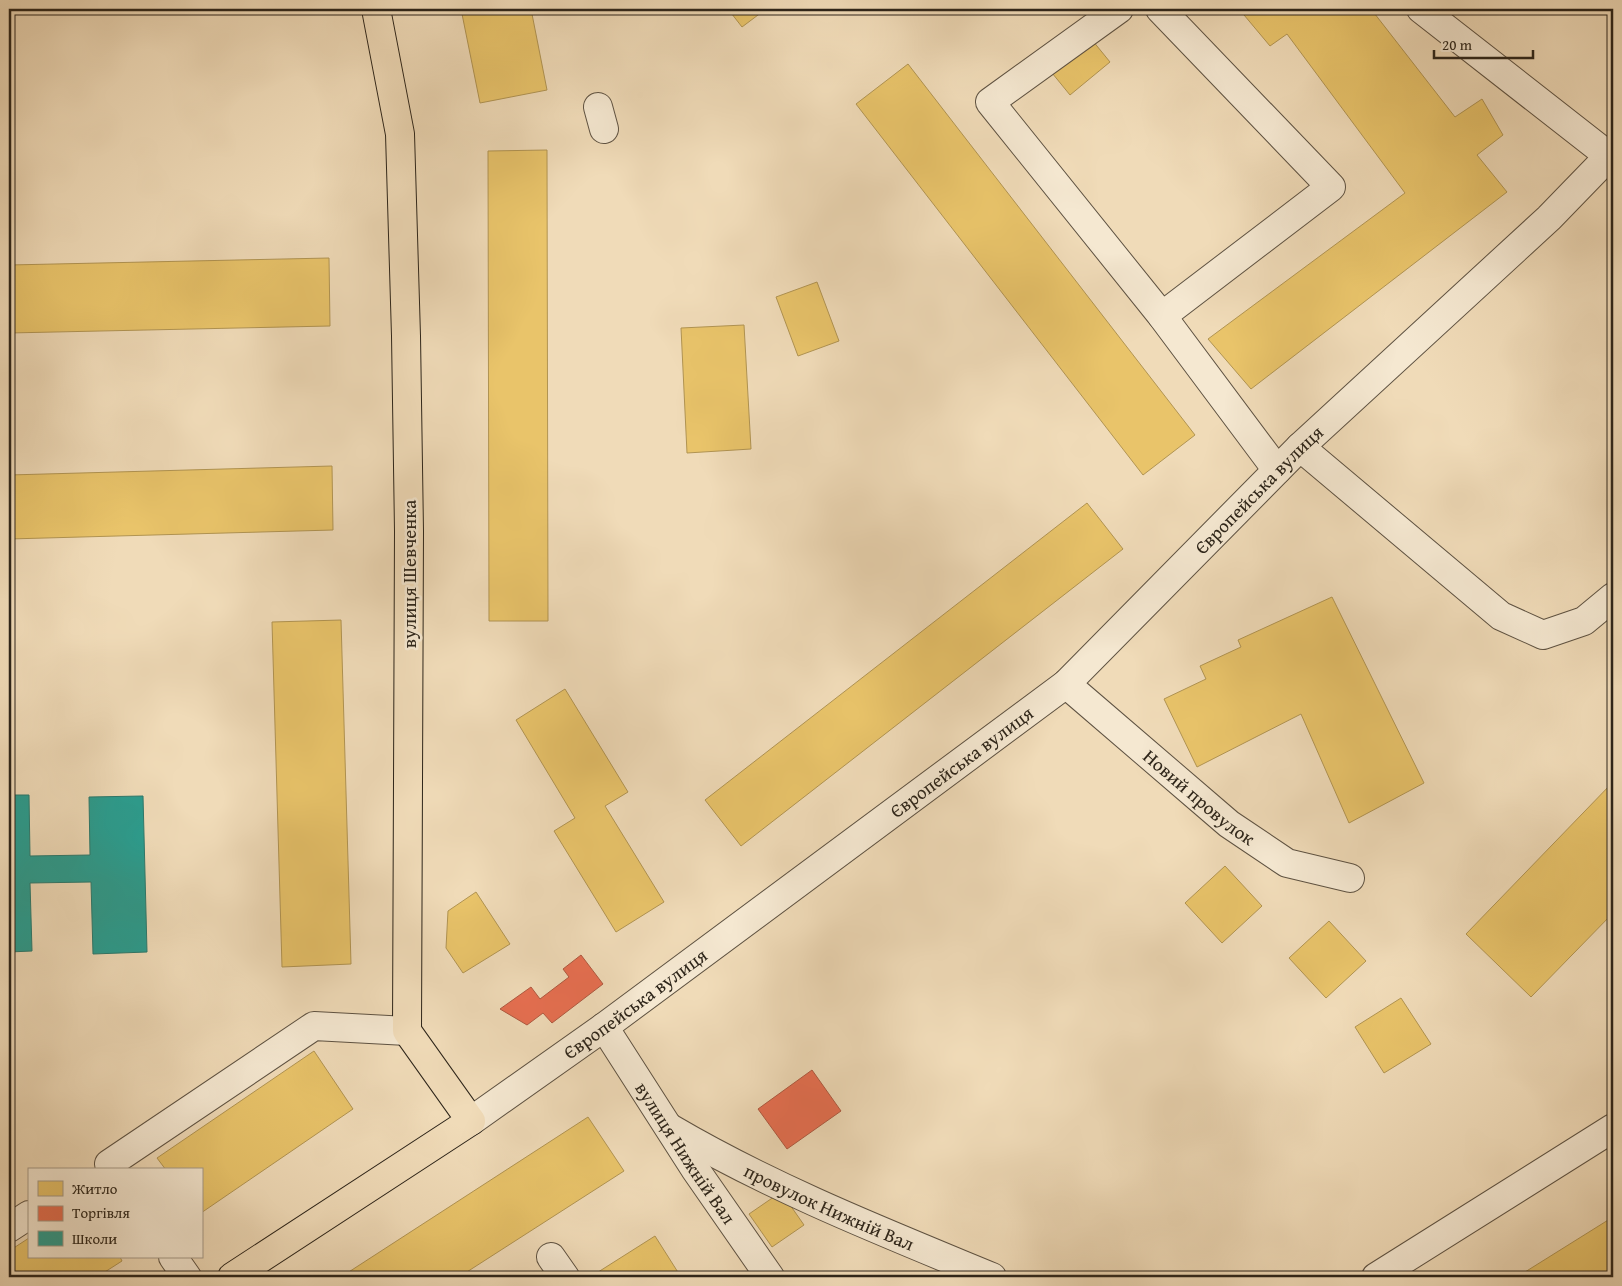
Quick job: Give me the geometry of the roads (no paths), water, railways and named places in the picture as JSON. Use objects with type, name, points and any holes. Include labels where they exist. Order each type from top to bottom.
[{"type":"main road","name":"вулиця Шевченка","points":[[376,9],[400,134],[406,316],[409,531],[408,1031]]},
{"type":"main road","points":[[408,1031],[471,1121]]},
{"type":"main road","name":"Європейська вулиця","points":[[247,1273],[471,1121]]},
{"type":"street","points":[[1119,9],[990,102],[1162,316],[1277,470]]},
{"type":"street","points":[[1160,9],[1331,187],[1162,316]]},
{"type":"street","points":[[1422,9],[1611,154]]},
{"type":"street","name":"Європейська вулиця","points":[[471,1121],[604,1027],[1066,684],[1300,447],[1549,218],[1611,154]]},
{"type":"street","points":[[1300,447],[1501,616],[1543,635],[1584,621],[1613,597]]},
{"type":"street","name":"Новий провулок","points":[[1066,684],[1229,824],[1287,863],[1350,878]]},
{"type":"street","points":[[107,1168],[314,1026],[408,1031]]},
{"type":"street","name":"вулиця Нижній Вал","points":[[604,1027],[695,1169],[770,1277]]},
{"type":"street","name":"провулок Нижній Вал","points":[[670,1128],[721,1158],[867,1225],[992,1277]]},
{"type":"street","points":[[1376,1277],[1613,1128]]},
{"type":"street","points":[[9,1228],[28,1216]]},
{"type":"street","points":[[174,1258],[187,1277]]}]
